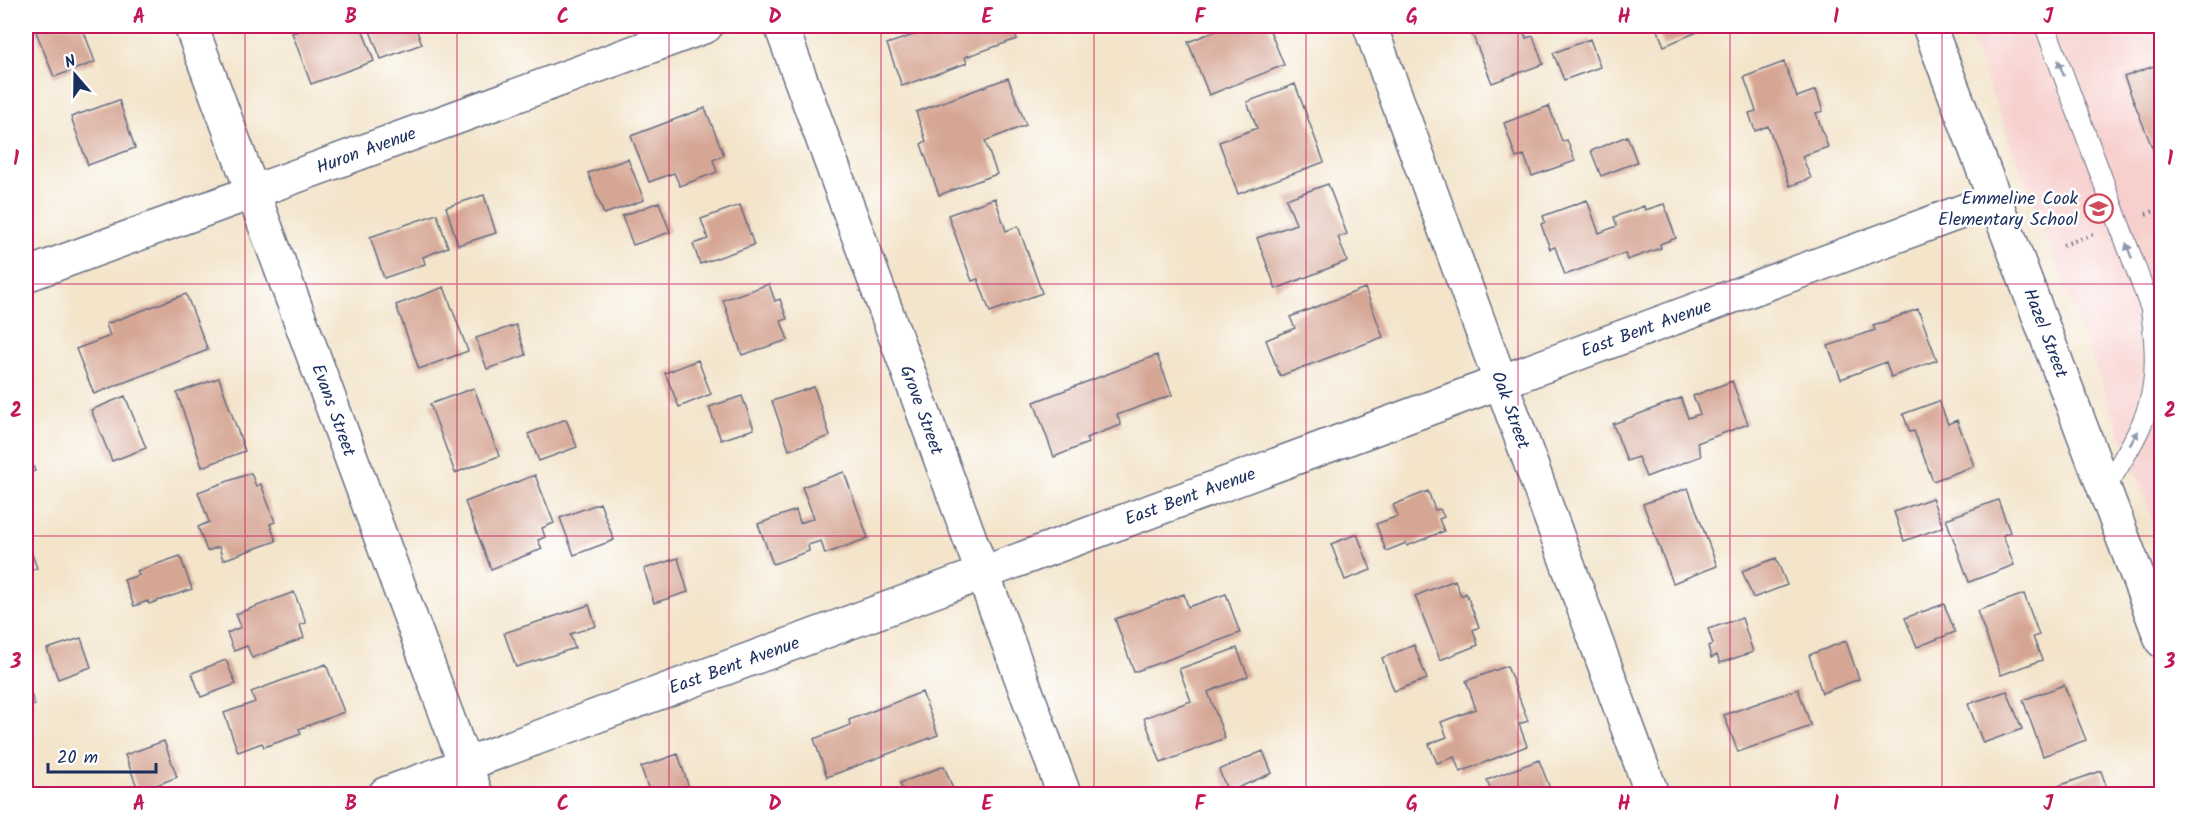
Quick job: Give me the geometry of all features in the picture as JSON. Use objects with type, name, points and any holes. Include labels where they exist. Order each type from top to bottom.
[{"type":"street","name":"Evans Street","points":[[191,26],[476,795]]},
{"type":"street","name":"Huron Avenue","points":[[26,275],[706,26]]},
{"type":"street","name":"Grove Street","points":[[781,26],[1064,795]]},
{"type":"street","name":"Oak Street","points":[[1370,26],[1652,795]]},
{"type":"street","name":"Hazel Street","points":[[1929,26],[2162,641]]},
{"type":"street","name":"East Bent Avenue","points":[[385,795],[1996,200]]},
{"type":"lane","points":[[2045,26],[2151,309],[2156,345],[2154,381],[2149,406],[2105,489]]},
{"type":"shaded area","name":"Emmeline Cook Elementary School","points":[[1966,26],[2161,26],[2161,542],[2105,391]]},
{"type":"building","points":[[42,26],[82,26],[95,62],[54,77],[35,29]]},
{"type":"building","points":[[314,26],[361,26],[374,61],[311,84],[292,33]]},
{"type":"building","points":[[368,26],[415,26],[422,44],[381,59]]},
{"type":"building","points":[[940,26],[1012,26],[1017,39],[965,57],[967,63],[902,86],[887,44]]},
{"type":"building","points":[[1222,26],[1268,26],[1284,65],[1209,95],[1188,42],[1223,28]]},
{"type":"building","points":[[1469,26],[1522,26],[1526,38],[1533,36],[1543,64],[1492,83]]},
{"type":"building","points":[[1656,26],[1700,26],[1702,30],[1664,46]]},
{"type":"building","points":[[1590,39],[1600,67],[1564,80],[1553,53]]},
{"type":"building","points":[[1784,62],[1797,97],[1816,90],[1823,111],[1816,113],[1828,147],[1802,156],[1811,178],[1790,186],[1768,126],[1755,131],[1749,113],[1756,111],[1744,77]]},
{"type":"building","points":[[2162,63],[2162,149],[2154,152],[2124,77]]},
{"type":"building","points":[[1008,78],[1026,125],[985,141],[997,174],[939,195],[921,144],[926,141],[916,112]]},
{"type":"building","points":[[1295,84],[1324,162],[1238,194],[1219,142],[1257,128],[1247,102]]},
{"type":"building","points":[[119,100],[135,148],[88,165],[71,117]]},
{"type":"building","points":[[1549,106],[1562,141],[1567,140],[1575,161],[1532,176],[1524,155],[1516,158],[1504,123]]},
{"type":"building","points":[[705,108],[724,155],[713,160],[717,172],[680,186],[674,173],[649,182],[631,136]]},
{"type":"building","points":[[1627,136],[1637,162],[1601,176],[1591,151]]},
{"type":"building","points":[[628,159],[644,200],[604,214],[588,173]]},
{"type":"building","points":[[1328,184],[1347,234],[1338,237],[1347,261],[1276,289],[1257,238],[1296,224],[1286,199]]},
{"type":"building","points":[[484,195],[496,233],[458,245],[446,207]]},
{"type":"building","points":[[995,198],[1006,231],[1018,226],[1042,293],[990,312],[978,279],[972,281],[948,215]]},
{"type":"building","points":[[1587,200],[1599,233],[1617,226],[1614,217],[1644,206],[1645,210],[1664,204],[1676,238],[1660,244],[1661,248],[1627,260],[1625,253],[1565,275],[1555,247],[1550,249],[1541,224],[1545,222],[1543,216]]},
{"type":"building","points":[[659,202],[670,232],[633,245],[622,216]]},
{"type":"building","points":[[740,205],[754,245],[700,264],[693,244],[708,239],[701,219]]},
{"type":"building","points":[[437,214],[448,247],[423,257],[425,264],[384,278],[370,237]]},
{"type":"building","points":[[769,284],[775,301],[780,299],[787,319],[781,321],[788,340],[742,355],[723,300]]},
{"type":"building","points":[[444,287],[468,351],[419,369],[396,305]]},
{"type":"building","points":[[1365,288],[1383,337],[1280,376],[1266,340],[1295,328],[1290,317]]},
{"type":"building","points":[[186,294],[208,350],[94,394],[76,349],[110,336],[106,324]]},
{"type":"building","points":[[1918,309],[1937,360],[1891,377],[1886,362],[1841,379],[1828,346],[1875,330],[1873,326]]},
{"type":"building","points":[[516,325],[526,355],[487,369],[476,338]]},
{"type":"building","points":[[1157,355],[1172,395],[1117,415],[1121,425],[1086,438],[1088,443],[1054,457],[1034,402]]},
{"type":"building","points":[[698,360],[711,394],[679,407],[665,373]]},
{"type":"building","points":[[219,378],[245,451],[202,467],[177,393]]},
{"type":"building","points":[[1732,381],[1748,424],[1697,443],[1701,456],[1646,477],[1638,457],[1627,461],[1613,424],[1681,398],[1688,418],[1700,414],[1693,396]]},
{"type":"building","points":[[814,387],[830,436],[789,450],[772,401]]},
{"type":"building","points":[[474,388],[499,456],[455,473],[430,404]]},
{"type":"building","points":[[125,396],[146,448],[112,461],[91,410]]},
{"type":"building","points":[[742,396],[754,429],[721,440],[709,407]]},
{"type":"building","points":[[1939,401],[1948,424],[1957,420],[1974,466],[1933,481],[1914,431],[1910,432],[1903,414]]},
{"type":"building","points":[[566,419],[577,447],[539,461],[528,434]]},
{"type":"building","points":[[26,448],[35,471],[26,474]]},
{"type":"building","points":[[844,472],[868,538],[825,554],[821,541],[808,545],[809,551],[773,564],[758,524],[796,510],[800,523],[814,518],[802,487]]},
{"type":"building","points":[[251,473],[256,486],[261,484],[275,522],[270,524],[276,541],[223,560],[219,547],[207,551],[198,527],[209,522],[198,492]]},
{"type":"building","points":[[535,475],[554,523],[542,528],[545,537],[538,540],[542,549],[491,569],[465,502]]},
{"type":"building","points":[[1688,488],[1717,566],[1673,583],[1643,504]]},
{"type":"building","points":[[1428,491],[1435,510],[1440,509],[1444,517],[1439,519],[1444,531],[1407,546],[1406,543],[1386,551],[1376,524],[1398,516],[1393,505]]},
{"type":"building","points":[[1932,498],[1943,527],[1904,541],[1894,512]]},
{"type":"building","points":[[1998,500],[2010,532],[2003,535],[2014,565],[1969,582],[1946,519]]},
{"type":"building","points":[[600,503],[614,540],[574,555],[560,518]]},
{"type":"building","points":[[1357,534],[1371,570],[1345,580],[1331,544]]},
{"type":"building","points":[[28,543],[37,568],[26,572],[26,544]]},
{"type":"building","points":[[180,556],[192,589],[149,604],[148,601],[134,606],[124,580],[139,575],[137,571]]},
{"type":"building","points":[[678,558],[688,592],[654,603],[644,569]]},
{"type":"building","points":[[1776,558],[1787,585],[1753,598],[1742,571]]},
{"type":"building","points":[[1455,580],[1461,596],[1466,593],[1479,627],[1473,630],[1478,645],[1440,660],[1415,596]]},
{"type":"building","points":[[294,592],[306,623],[300,625],[304,638],[252,658],[247,646],[234,651],[227,633],[241,627],[236,614]]},
{"type":"building","points":[[1184,594],[1188,607],[1226,594],[1240,633],[1134,672],[1115,619]]},
{"type":"building","points":[[2024,594],[2039,635],[2033,637],[2042,660],[2001,675],[1977,611]]},
{"type":"building","points":[[1944,604],[1955,632],[1917,647],[1905,618]]},
{"type":"building","points":[[589,605],[596,626],[570,634],[575,648],[516,667],[504,633]]},
{"type":"building","points":[[1742,618],[1753,652],[1720,663],[1717,655],[1711,658],[1708,646],[1713,644],[1708,629]]},
{"type":"building","points":[[81,638],[91,667],[58,679],[47,649]]},
{"type":"building","points":[[1846,641],[1859,679],[1822,693],[1809,655]]},
{"type":"building","points":[[1414,645],[1427,679],[1394,691],[1382,658]]},
{"type":"building","points":[[1237,648],[1248,676],[1208,692],[1225,738],[1161,763],[1144,718],[1191,701],[1179,669]]},
{"type":"building","points":[[226,660],[236,684],[201,697],[192,673]]},
{"type":"building","points":[[326,664],[344,712],[299,729],[301,734],[264,747],[262,743],[238,752],[224,713],[255,702],[251,692]]},
{"type":"building","points":[[1507,666],[1528,721],[1519,724],[1527,746],[1460,772],[1454,757],[1437,763],[1429,744],[1447,737],[1441,722],[1476,709],[1466,681]]},
{"type":"building","points":[[2064,685],[2086,740],[2043,756],[2023,700]]},
{"type":"building","points":[[28,686],[35,705],[26,708],[26,687]]},
{"type":"building","points":[[1798,689],[1811,726],[1738,752],[1724,715]]},
{"type":"building","points":[[2007,691],[2022,729],[1983,743],[1968,704]]},
{"type":"building","points":[[922,692],[938,735],[827,777],[814,739],[850,725],[849,720]]},
{"type":"building","points":[[164,741],[177,777],[139,792],[125,755]]},
{"type":"building","points":[[1263,751],[1272,773],[1228,792],[1219,770]]},
{"type":"building","points":[[678,754],[691,794],[650,794],[641,767]]},
{"type":"building","points":[[1539,760],[1552,794],[1492,794],[1487,780]]},
{"type":"building","points":[[944,766],[955,794],[904,794],[900,783]]},
{"type":"building","points":[[2101,771],[2109,794],[2046,794],[2044,791]]},
{"type":"place","name":"Emmeline Cook Elementary School","points":[[2099,208]]}]
